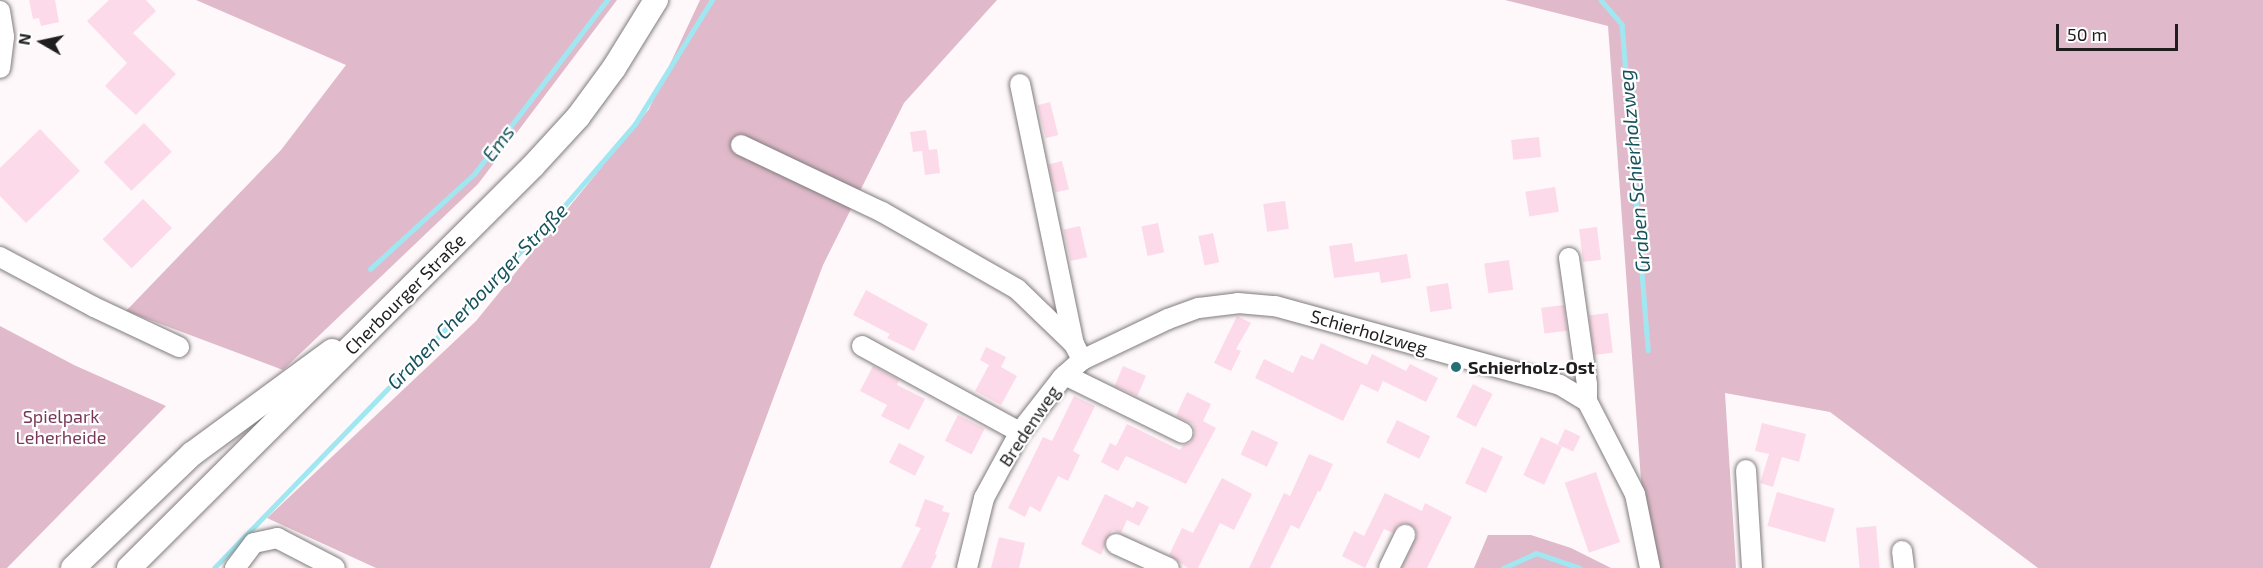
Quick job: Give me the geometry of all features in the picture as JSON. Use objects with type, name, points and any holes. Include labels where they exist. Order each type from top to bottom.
[{"type":"main road","name":"Cherbourger Straße","points":[[129,568],[514,186],[578,117],[615,68],[656,0]]},
{"type":"main road","points":[[73,568],[192,453],[389,309]]},
{"type":"street","points":[[0,11],[4,37],[0,68]]},
{"type":"street","points":[[1020,84],[1078,352]]},
{"type":"street","points":[[741,145],[882,212],[1017,290],[1078,352]]},
{"type":"street","points":[[0,256],[94,307],[179,347]]},
{"type":"street","points":[[1569,258],[1587,384],[1587,401],[1635,494],[1650,568]]},
{"type":"street","name":"Schierholzweg","points":[[1078,352],[1199,308],[1238,303],[1257,304],[1275,306],[1540,379],[1560,385],[1587,401]]},
{"type":"street","points":[[862,346],[1020,432]]},
{"type":"street","name":"Bredenweg","points":[[967,568],[984,498],[1020,432],[1065,375],[1078,352]]},
{"type":"street","points":[[1065,375],[1183,432]]},
{"type":"street","points":[[1746,470],[1752,568]]},
{"type":"street","points":[[1389,568],[1404,535]]},
{"type":"street","points":[[235,568],[254,543],[277,537],[335,568]]},
{"type":"street","points":[[1116,544],[1169,568]]},
{"type":"green space","points":[[196,0],[617,0],[478,184],[283,370],[126,311],[281,150],[346,65]]},
{"type":"green space","points":[[700,0],[997,0],[904,103],[823,265],[710,568],[376,568],[267,518],[476,321],[649,109]]},
{"type":"green space","points":[[1505,0],[2263,0],[2263,568],[2038,568],[1830,412],[1725,393],[1736,568],[1656,568],[1642,494],[1608,26]]},
{"type":"green space","name":"Spielpark Leherheide","points":[[0,326],[74,365],[166,406],[7,568],[0,568]]},
{"type":"green space","points":[[1488,535],[1531,535],[1571,548],[1611,568],[1474,568]]},
{"type":"building","points":[[29,0],[55,0],[59,22],[41,26],[39,18],[33,19]]},
{"type":"building","points":[[109,0],[146,0],[156,11],[133,33],[176,74],[136,115],[105,86],[127,63],[87,21]]},
{"type":"building","points":[[1050,102],[1058,135],[1046,138],[1037,105]]},
{"type":"building","points":[[144,123],[172,152],[132,191],[104,162]]},
{"type":"building","points":[[40,129],[80,171],[26,223],[0,196],[0,168]]},
{"type":"building","points":[[926,130],[929,150],[937,149],[940,173],[925,175],[922,151],[913,152],[910,132]]},
{"type":"building","points":[[1539,137],[1541,157],[1513,160],[1511,140]]},
{"type":"building","points":[[1062,161],[1069,189],[1055,193],[1048,164]]},
{"type":"building","points":[[1555,187],[1559,212],[1529,216],[1525,192]]},
{"type":"building","points":[[143,199],[172,228],[132,268],[103,239]]},
{"type":"building","points":[[1285,201],[1289,229],[1267,232],[1263,204]]},
{"type":"building","points":[[1158,223],[1164,252],[1148,256],[1141,227]]},
{"type":"building","points":[[1080,226],[1087,257],[1071,261],[1063,230]]},
{"type":"building","points":[[1597,227],[1601,260],[1583,262],[1579,229]]},
{"type":"building","points":[[1213,233],[1219,262],[1205,265],[1198,236]]},
{"type":"building","points":[[1352,243],[1355,262],[1407,254],[1411,278],[1381,283],[1379,272],[1334,278],[1329,246]]},
{"type":"building","points":[[1509,260],[1513,290],[1488,293],[1484,263]]},
{"type":"building","points":[[1448,283],[1452,309],[1430,312],[1426,286]]},
{"type":"building","points":[[866,290],[928,324],[914,351],[887,338],[890,334],[853,315]]},
{"type":"building","points":[[1564,305],[1567,331],[1544,334],[1541,308]]},
{"type":"building","points":[[1608,313],[1613,353],[1594,355],[1589,315]]},
{"type":"building","points":[[1237,316],[1251,323],[1236,349],[1241,351],[1231,371],[1214,363]]},
{"type":"building","points":[[1321,343],[1367,365],[1372,354],[1406,371],[1410,364],[1438,378],[1426,402],[1383,381],[1378,392],[1361,384],[1343,421],[1255,378],[1264,359],[1293,373],[1301,355],[1313,360]]},
{"type":"building","points":[[986,347],[1006,357],[1001,367],[1017,376],[1001,405],[975,391],[989,365],[980,360]]},
{"type":"building","points":[[873,366],[899,380],[897,385],[925,399],[909,430],[881,416],[887,405],[860,391]]},
{"type":"building","points":[[1123,366],[1146,376],[1137,396],[1114,386]]},
{"type":"building","points":[[1473,384],[1493,394],[1476,427],[1456,417]]},
{"type":"building","points":[[1187,392],[1211,404],[1203,421],[1216,428],[1186,484],[1126,456],[1118,471],[1101,462],[1110,443],[1116,446],[1127,424],[1180,450],[1183,445],[1190,443],[1195,433],[1193,424],[1176,416]]},
{"type":"building","points":[[1074,396],[1095,406],[1073,451],[1080,455],[1068,481],[1058,476],[1040,512],[1030,506],[1025,517],[1008,508],[1043,437],[1052,441]]},
{"type":"building","points":[[958,415],[985,429],[972,454],[945,441]]},
{"type":"building","points":[[1397,420],[1430,436],[1419,459],[1386,442]]},
{"type":"building","points":[[1762,423],[1806,434],[1799,462],[1782,457],[1773,487],[1760,483],[1769,454],[1755,451]]},
{"type":"building","points":[[1565,429],[1580,436],[1573,452],[1558,444]]},
{"type":"building","points":[[1252,430],[1278,442],[1267,467],[1241,454]]},
{"type":"building","points":[[1541,437],[1562,447],[1544,485],[1523,475]]},
{"type":"building","points":[[899,443],[925,456],[915,476],[889,463]]},
{"type":"building","points":[[1482,447],[1503,457],[1486,493],[1465,483]]},
{"type":"building","points":[[1309,454],[1333,464],[1320,492],[1318,491],[1299,529],[1291,525],[1270,568],[1249,568],[1284,493],[1290,496]]},
{"type":"building","points":[[1596,472],[1620,542],[1589,553],[1565,483]]},
{"type":"building","points":[[1222,478],[1252,494],[1234,530],[1220,523],[1198,568],[1188,568],[1169,555],[1182,528],[1193,533]]},
{"type":"building","points":[[1777,492],[1835,509],[1825,542],[1767,526]]},
{"type":"building","points":[[1385,493],[1422,511],[1425,503],[1452,517],[1427,568],[1402,568],[1417,535],[1415,528],[1405,523],[1398,525],[1393,533],[1384,529],[1365,568],[1342,556],[1354,531],[1364,536]]},
{"type":"building","points":[[1105,494],[1133,508],[1137,501],[1149,507],[1139,526],[1127,520],[1121,533],[1113,530],[1101,555],[1081,544]]},
{"type":"building","points":[[925,499],[944,506],[942,511],[950,513],[935,554],[937,555],[931,568],[901,568],[921,528],[915,526]]},
{"type":"building","points":[[1876,526],[1880,568],[1860,568],[1856,528]]},
{"type":"building","points":[[999,537],[1025,543],[1019,568],[991,568]]},
{"type":"waterway","name":"Ems","points":[[370,269],[474,174],[607,0]]},
{"type":"waterway","name":"Graben Cherbourger Straße","points":[[214,568],[560,211],[635,124],[712,0]]},
{"type":"waterway","name":"Graben Schierholzweg","points":[[1601,0],[1622,24],[1648,350]]},
{"type":"waterway","name":"Graben Schierholzweg","points":[[1503,568],[1536,553],[1580,568]]},
{"type":"place","name":"Schierholz-Ost","points":[[1456,367]]}]
